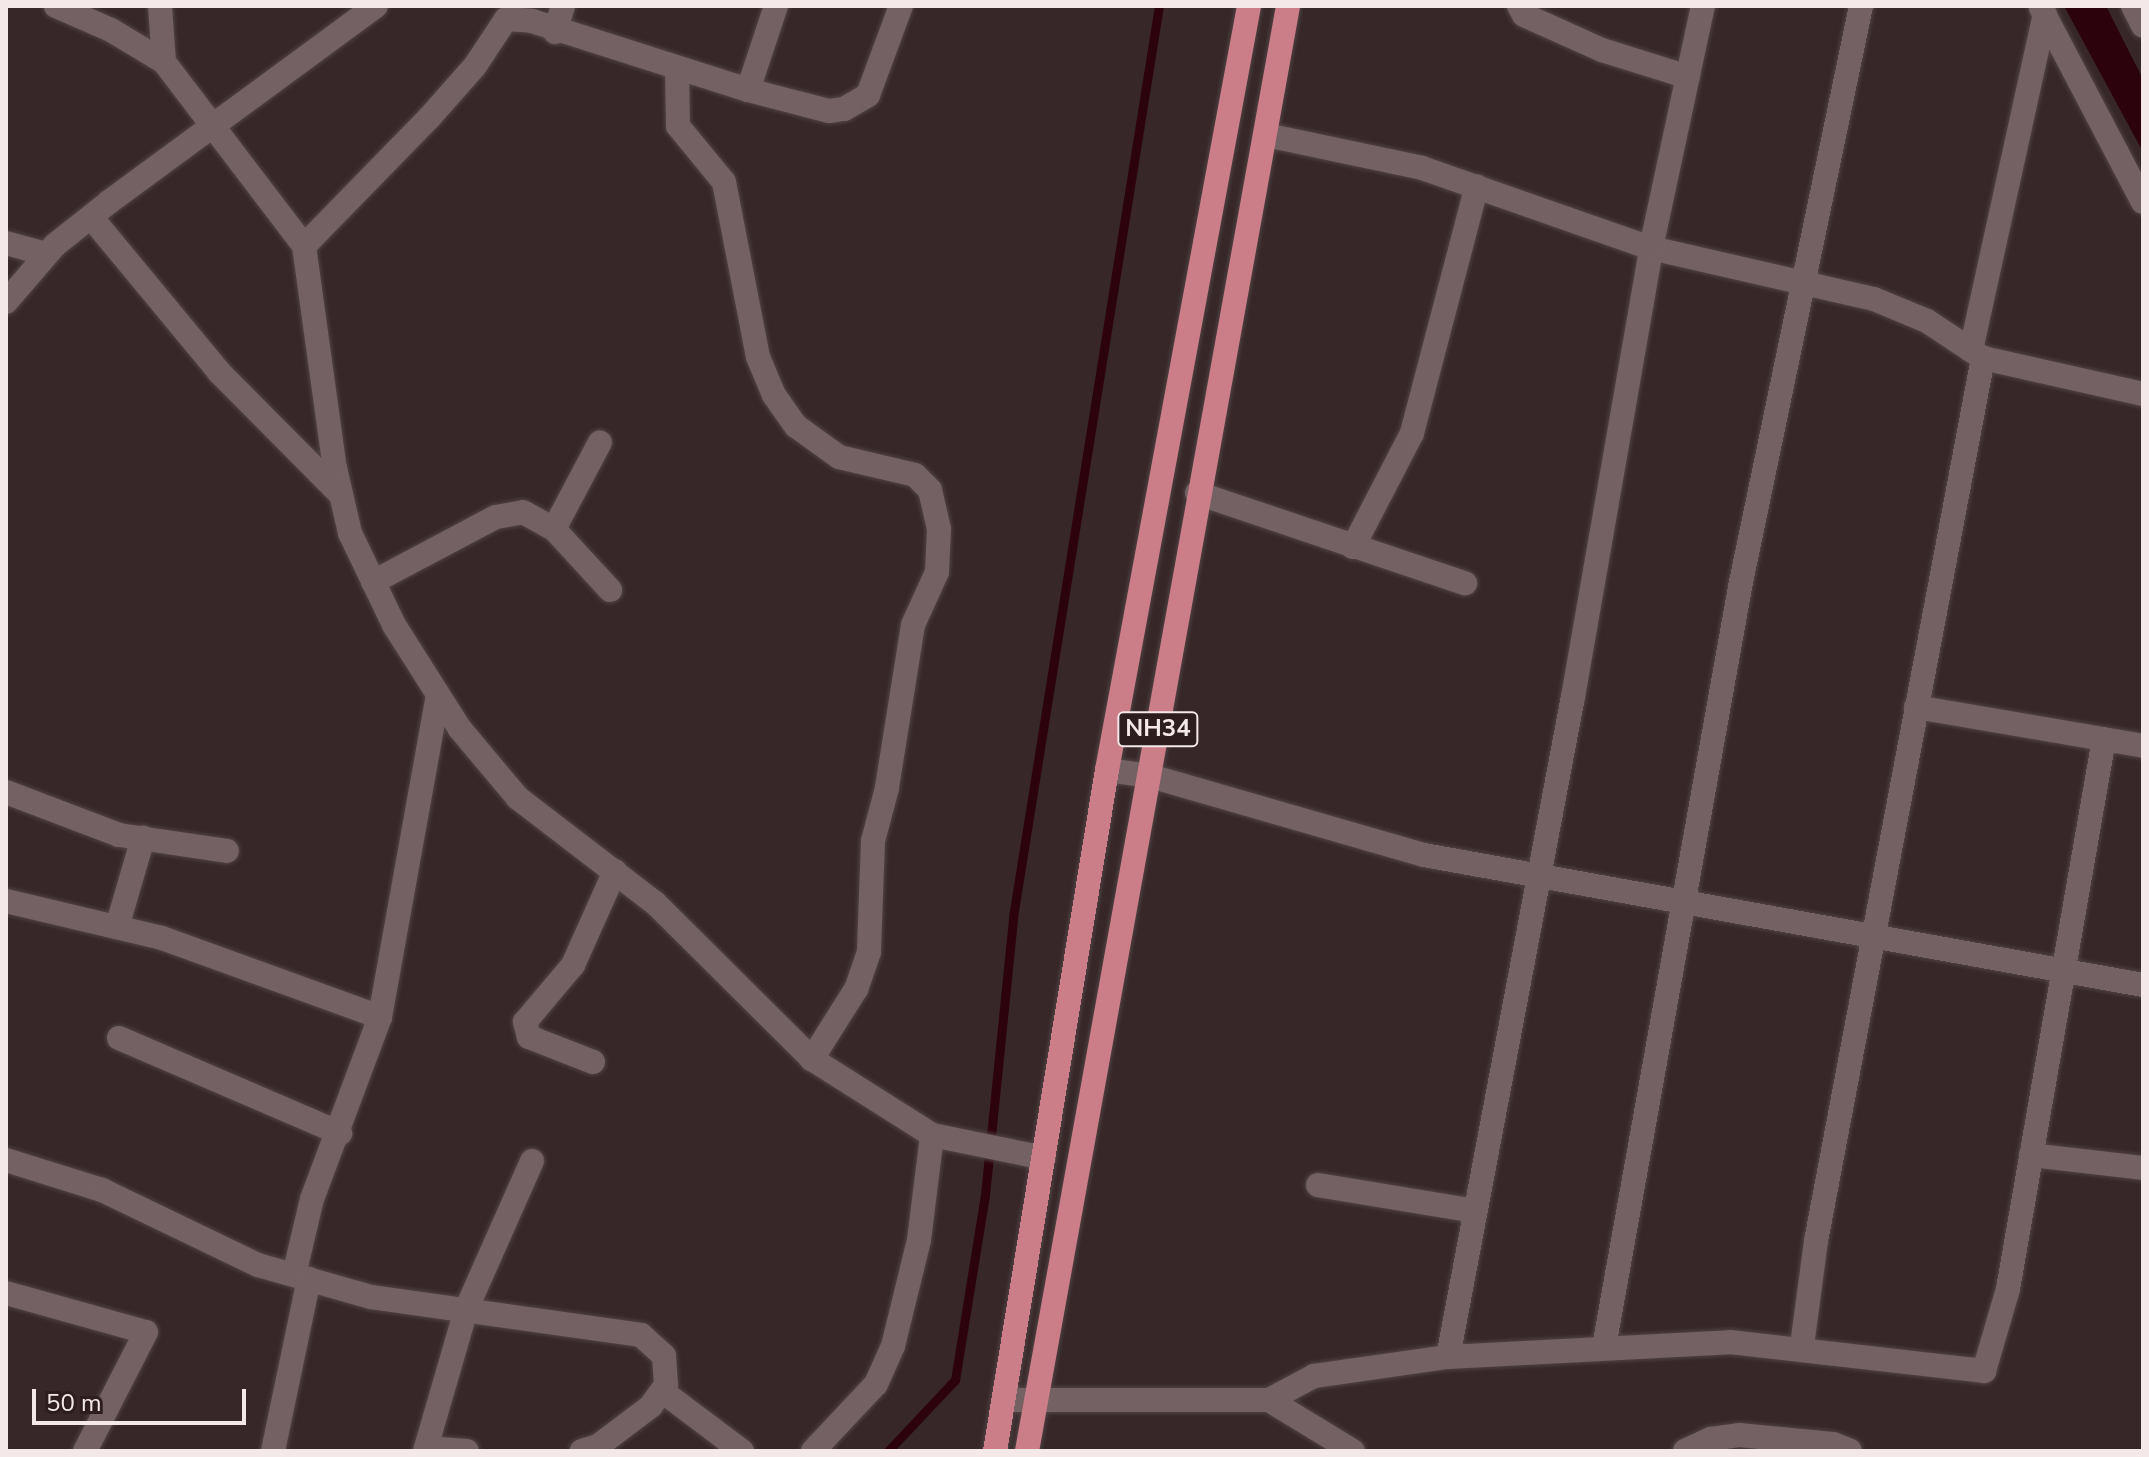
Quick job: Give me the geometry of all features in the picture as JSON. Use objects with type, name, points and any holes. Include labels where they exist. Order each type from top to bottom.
[{"type":"highway","name":"NH34","points":[[995,1451],[1107,770],[1249,6]]},
{"type":"highway","name":"NH34","points":[[1027,1451],[1150,776],[1197,493],[1288,6]]},
{"type":"street","points":[[56,6],[111,30],[164,62],[215,125],[304,246],[341,495],[350,533],[373,582],[438,695],[460,729],[518,798],[655,903],[812,1059],[943,1139],[1044,1158]]},
{"type":"street","points":[[160,6],[164,62]]},
{"type":"street","points":[[6,302],[46,254],[91,217],[376,6]]},
{"type":"street","points":[[555,32],[563,6]]},
{"type":"street","points":[[748,90],[776,6]]},
{"type":"street","points":[[304,246],[429,118],[475,66],[506,19],[517,17],[555,32],[829,111],[858,103],[876,83],[901,6]]},
{"type":"street","points":[[1519,6],[1524,15],[1602,50],[1688,77]]},
{"type":"street","points":[[1448,1357],[1651,248],[1703,6]]},
{"type":"street","points":[[1604,1347],[1682,902],[1803,282],[1861,6]]},
{"type":"street","points":[[2133,6],[2143,26]]},
{"type":"street","points":[[2042,10],[2143,202]]},
{"type":"street","points":[[1802,1346],[1816,1241],[1876,937],[1977,354],[2042,10]]},
{"type":"street","points":[[677,68],[678,126],[724,182],[758,357],[774,395],[796,426],[839,457],[915,475],[930,490],[939,529],[937,572],[913,625],[887,788],[873,841],[869,952],[856,989],[812,1059]]},
{"type":"street","points":[[1266,135],[1422,168],[1651,248],[1874,299],[1927,321],[1977,354],[2143,394]]},
{"type":"street","points":[[1353,547],[1416,422],[1477,186]]},
{"type":"street","points":[[91,217],[219,372],[341,495]]},
{"type":"street","points":[[6,243],[46,254]]},
{"type":"street","points":[[554,529],[600,442]]},
{"type":"street","points":[[1197,493],[1465,583]]},
{"type":"street","points":[[373,582],[496,517],[535,515],[554,529],[610,590]]},
{"type":"street","points":[[273,1451],[312,1199],[340,1133],[380,1017],[438,695]]},
{"type":"street","points":[[1916,707],[2143,746]]},
{"type":"street","points":[[1005,1400],[1269,1400],[1314,1376],[1448,1357],[1730,1342],[1802,1346],[1984,1371],[2008,1289],[2104,739]]},
{"type":"street","points":[[1107,770],[1150,776],[1424,855],[2143,985]]},
{"type":"street","points":[[6,792],[95,827],[227,851]]},
{"type":"street","points":[[117,927],[143,838]]},
{"type":"street","points":[[593,1062],[529,1037],[525,1022],[573,965],[615,871]]},
{"type":"street","points":[[6,901],[162,938],[380,1017]]},
{"type":"street","points":[[119,1038],[340,1133]]},
{"type":"street","points":[[813,1451],[876,1384],[893,1346],[943,1139]]},
{"type":"street","points":[[2031,1155],[2143,1168]]},
{"type":"street","points":[[6,1160],[102,1190],[258,1265],[371,1297],[641,1335],[664,1356],[662,1391],[651,1406],[598,1446],[582,1451]]},
{"type":"street","points":[[467,1451],[426,1450],[466,1310],[532,1161]]},
{"type":"street","points":[[1318,1185],[1475,1211]]},
{"type":"street","points":[[6,1293],[146,1332],[85,1451]]},
{"type":"street","points":[[662,1391],[742,1451]]},
{"type":"street","points":[[1269,1400],[1353,1451]]},
{"type":"street","points":[[1685,1451],[1711,1439],[1739,1435],[1833,1444],[1850,1451]]},
{"type":"shaded area","points":[[2064,6],[2106,6],[2143,79],[2143,152]]},
{"type":"waterway","points":[[888,1451],[955,1380],[985,1195],[1013,917],[1159,6]]}]
